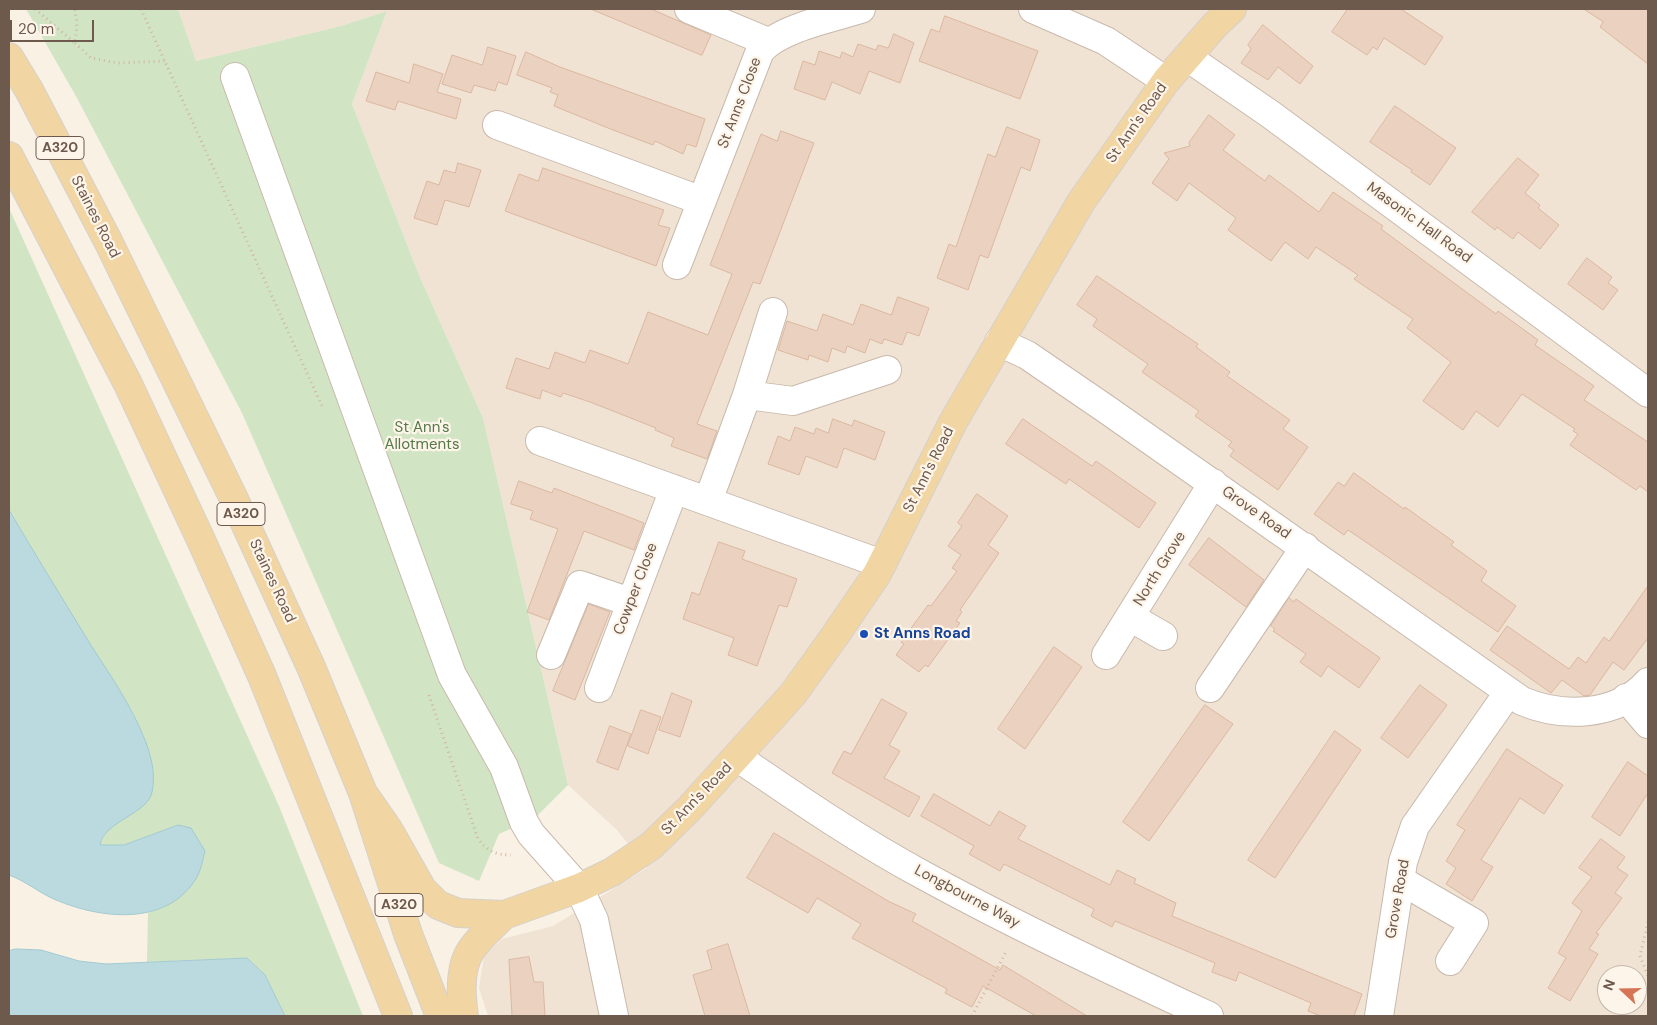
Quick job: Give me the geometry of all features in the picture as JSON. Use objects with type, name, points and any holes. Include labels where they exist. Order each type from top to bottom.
[{"type":"main road","name":"St Ann's Road","points":[[385,982],[397,948],[408,934],[426,922],[458,913],[504,915],[579,888],[612,872],[651,846],[689,809],[793,694],[834,637],[882,564],[953,422],[1081,202],[1166,81],[1232,9]]},
{"type":"main road","name":"Staines Road","points":[[9,57],[29,90],[108,241],[233,497],[311,666],[363,793],[408,934],[440,1016]]},
{"type":"main road","name":"A320","points":[[9,156],[128,384],[201,540],[262,676],[398,1016]]},
{"type":"main road","name":"St Ann's Road","points":[[363,793],[388,829],[422,889],[438,905],[458,913]]},
{"type":"main road","name":"St Ann's Road","points":[[464,1016],[461,1000],[463,971],[470,951],[504,915]]},
{"type":"street","points":[[689,9],[768,42]]},
{"type":"street","name":"St Anns Close","points":[[677,265],[760,51],[768,42],[789,32],[861,9]]},
{"type":"street","points":[[1033,9],[1106,40],[1166,81]]},
{"type":"street","name":"Masonic Hall Road","points":[[1187,57],[1270,114],[1648,393]]},
{"type":"street","points":[[234,77],[452,675],[504,767],[528,828],[579,888],[599,935],[614,1016]]},
{"type":"street","points":[[497,124],[702,201]]},
{"type":"street","points":[[708,501],[773,312]]},
{"type":"street","name":"Grove Road","points":[[999,342],[1027,354],[1305,547],[1508,693],[1537,707],[1559,712],[1609,708],[1648,682]]},
{"type":"street","points":[[746,394],[793,401],[887,370]]},
{"type":"street","points":[[540,441],[882,564]]},
{"type":"street","name":"North Grove","points":[[1106,655],[1213,483]]},
{"type":"street","name":"Cowper Close","points":[[599,688],[674,489]]},
{"type":"street","points":[[1210,688],[1305,547]]},
{"type":"street","points":[[551,655],[580,585],[630,602]]},
{"type":"street","points":[[1130,617],[1162,636]]},
{"type":"street","name":"Grove Road","points":[[1379,1016],[1403,862],[1415,826],[1508,693]]},
{"type":"street","points":[[1626,698],[1648,724]]},
{"type":"street","name":"Longbourne Way","points":[[737,757],[798,798],[921,874],[1063,948],[1209,1016]]},
{"type":"street","points":[[1400,880],[1474,923],[1450,961]]},
{"type":"path","points":[[35,9],[91,58],[118,63],[165,61]]},
{"type":"path","points":[[75,9],[77,26],[75,43]]},
{"type":"path","points":[[140,9],[324,411]]},
{"type":"path","points":[[427,689],[478,839],[488,850]]},
{"type":"path","points":[[1648,922],[1640,956],[1648,976]]},
{"type":"path","points":[[972,1016],[1020,925]]},
{"type":"shaded area","points":[[178,9],[1648,9],[1648,1016],[488,1016],[479,988],[484,956],[502,939],[553,926],[647,868],[617,830],[568,785],[483,418],[419,275],[352,104],[387,11],[341,26],[196,61]]},
{"type":"green space","name":"St Ann's Allotments","points":[[26,9],[178,9],[196,61],[341,26],[387,11],[352,104],[419,275],[483,418],[568,785],[535,818],[499,834],[479,881],[439,863],[242,413],[77,98]]},
{"type":"green space","points":[[9,208],[279,806],[363,1016],[285,1016],[265,975],[247,958],[147,962],[148,913],[166,906],[178,825],[124,845],[100,845],[107,832],[113,826],[146,802],[27,542],[9,510]]},
{"type":"water","points":[[9,510],[121,692],[140,728],[149,752],[153,779],[149,800],[109,830],[103,837],[100,845],[124,845],[178,825],[191,828],[205,851],[197,877],[184,893],[169,904],[152,911],[113,914],[74,907],[56,900],[9,875]]},
{"type":"water","points":[[16,949],[41,950],[79,961],[106,964],[247,958],[265,975],[285,1016],[9,1016],[9,951]]},
{"type":"building","points":[[591,9],[651,9],[711,35],[702,55]]},
{"type":"building","points":[[1348,9],[1401,9],[1443,37],[1425,65],[1384,38],[1377,50],[1373,47],[1367,55],[1332,32]]},
{"type":"building","points":[[1584,9],[1648,9],[1648,64],[1600,27],[1603,22]]},
{"type":"building","points":[[945,16],[1038,51],[1020,99],[919,61],[931,29],[939,32]]},
{"type":"building","points":[[1263,25],[1313,66],[1300,84],[1278,67],[1268,80],[1241,63],[1251,49],[1248,45]]},
{"type":"building","points":[[894,34],[914,43],[900,83],[869,71],[860,94],[832,82],[825,100],[794,89],[803,61],[815,65],[819,51],[840,58],[842,52],[853,57],[858,44],[876,50],[878,45],[888,48]]},
{"type":"building","points":[[488,47],[516,56],[507,85],[498,82],[495,91],[474,85],[471,93],[442,84],[452,55],[482,65]]},
{"type":"building","points":[[526,52],[560,67],[705,119],[696,147],[687,144],[683,154],[655,141],[653,145],[554,106],[558,95],[550,92],[552,88],[517,75]]},
{"type":"building","points":[[414,64],[443,74],[437,92],[461,99],[456,119],[398,101],[395,110],[366,101],[376,72],[409,83]]},
{"type":"building","points":[[1395,106],[1456,148],[1430,185],[1411,172],[1412,170],[1370,142]]},
{"type":"building","points":[[1209,115],[1235,135],[1223,150],[1265,181],[1269,175],[1319,212],[1333,192],[1383,226],[1381,229],[1496,314],[1498,311],[1538,340],[1535,345],[1594,386],[1584,400],[1648,442],[1648,492],[1640,486],[1636,490],[1570,445],[1578,434],[1573,431],[1575,429],[1522,394],[1498,427],[1476,411],[1463,430],[1423,401],[1451,362],[1407,328],[1413,319],[1354,279],[1358,275],[1316,247],[1308,259],[1285,242],[1271,261],[1228,230],[1236,218],[1189,183],[1177,201],[1152,183],[1169,159],[1164,153],[1190,146],[1189,143]]},
{"type":"building","points":[[1007,127],[1040,140],[1030,171],[1021,167],[988,258],[980,255],[968,290],[937,278],[949,244],[956,247],[988,154],[995,157]]},
{"type":"building","points":[[781,131],[814,143],[760,284],[753,282],[697,424],[717,431],[707,459],[671,446],[674,438],[655,430],[656,428],[590,402],[563,393],[561,397],[542,390],[540,399],[506,388],[516,358],[549,369],[555,352],[585,363],[590,350],[628,364],[648,312],[708,335],[732,274],[710,265],[761,134],[777,141]]},
{"type":"building","points":[[1518,158],[1539,175],[1525,193],[1540,205],[1538,208],[1559,225],[1540,249],[1518,232],[1513,239],[1497,227],[1495,230],[1472,212]]},
{"type":"building","points":[[458,163],[481,170],[469,207],[445,200],[437,225],[414,218],[427,181],[439,185],[444,170],[455,173]]},
{"type":"building","points":[[543,168],[664,210],[658,225],[670,228],[656,266],[505,211],[519,174],[538,181]]},
{"type":"building","points":[[1587,258],[1612,277],[1608,283],[1618,290],[1603,310],[1568,284]]},
{"type":"building","points":[[1097,276],[1198,344],[1196,347],[1230,372],[1227,376],[1290,420],[1283,429],[1308,447],[1278,490],[1230,456],[1234,450],[1228,446],[1232,442],[1195,416],[1199,411],[1142,372],[1148,364],[1093,326],[1097,319],[1077,305]]},
{"type":"building","points":[[898,297],[929,308],[919,336],[907,332],[902,345],[884,339],[882,344],[870,339],[865,353],[847,346],[845,353],[832,348],[828,362],[809,355],[808,360],[778,350],[787,321],[817,331],[823,314],[853,325],[861,304],[891,315]]},
{"type":"building","points":[[833,419],[852,426],[854,420],[885,432],[875,460],[844,448],[837,468],[806,456],[799,475],[768,464],[778,436],[790,441],[795,427],[814,434],[816,428],[828,433]]},
{"type":"building","points":[[1023,419],[1092,466],[1096,461],[1156,503],[1139,528],[1069,479],[1066,484],[1006,444]]},
{"type":"building","points":[[1354,473],[1454,542],[1451,545],[1487,571],[1481,581],[1516,606],[1498,632],[1348,530],[1344,535],[1314,514],[1338,482],[1344,486]]},
{"type":"building","points":[[519,481],[552,493],[554,488],[644,523],[634,550],[584,531],[549,620],[527,612],[558,529],[530,519],[533,511],[511,504]]},
{"type":"building","points":[[977,494],[1008,516],[988,545],[999,553],[960,610],[962,612],[956,621],[960,623],[928,667],[925,665],[919,672],[896,655],[904,644],[901,642],[928,605],[931,606],[957,571],[952,568],[961,555],[948,546],[962,526],[958,523]]},
{"type":"building","points":[[1209,538],[1264,580],[1246,607],[1189,565]]},
{"type":"building","points":[[719,542],[745,551],[742,559],[797,579],[787,607],[779,605],[757,666],[728,655],[734,638],[683,619],[692,592],[699,595]]},
{"type":"building","points":[[1648,586],[1648,638],[1624,670],[1613,662],[1590,695],[1584,696],[1562,680],[1551,693],[1490,650],[1507,626],[1569,669],[1578,657],[1586,663],[1604,637],[1609,641]]},
{"type":"building","points":[[1289,598],[1294,602],[1296,599],[1380,658],[1359,688],[1328,666],[1321,677],[1300,662],[1306,654],[1273,631],[1275,629],[1271,626]]},
{"type":"building","points":[[589,604],[610,612],[575,700],[553,691]]},
{"type":"building","points":[[1054,647],[1082,667],[1025,749],[998,729]]},
{"type":"building","points":[[1420,685],[1447,705],[1408,758],[1381,738]]},
{"type":"building","points":[[672,693],[692,701],[680,737],[659,730]]},
{"type":"building","points":[[882,699],[907,713],[889,745],[900,751],[884,778],[920,797],[909,817],[832,773],[844,751],[851,754]]},
{"type":"building","points":[[1205,705],[1233,724],[1149,841],[1123,822]]},
{"type":"building","points":[[641,710],[661,717],[648,754],[628,746]]},
{"type":"building","points":[[610,726],[631,734],[618,770],[597,762]]},
{"type":"building","points":[[1335,731],[1361,750],[1275,878],[1248,860]]},
{"type":"building","points":[[1507,749],[1563,785],[1544,814],[1520,798],[1481,860],[1493,867],[1472,901],[1446,884],[1456,868],[1446,861],[1465,830],[1457,825]]},
{"type":"building","points":[[1628,762],[1648,776],[1648,793],[1620,836],[1592,817]]},
{"type":"building","points":[[934,794],[990,826],[999,811],[1026,826],[1018,839],[1110,885],[1117,870],[1136,879],[1134,883],[1176,903],[1172,916],[1362,994],[1354,1016],[1321,1016],[1308,1011],[1311,1003],[1239,972],[1236,981],[1212,972],[1215,963],[1115,921],[1112,927],[1091,916],[1094,909],[1004,864],[1000,871],[969,854],[974,846],[921,816]]},
{"type":"building","points":[[774,833],[888,901],[916,914],[912,921],[1000,970],[1003,965],[1087,1016],[1036,1016],[983,986],[972,1007],[945,993],[947,989],[852,938],[861,924],[817,898],[808,913],[747,878]]},
{"type":"building","points":[[1601,839],[1625,857],[1617,868],[1628,875],[1615,893],[1622,898],[1596,933],[1599,934],[1589,949],[1598,954],[1570,1001],[1548,988],[1566,958],[1558,953],[1582,911],[1572,903],[1592,877],[1579,868]]},
{"type":"building","points":[[728,944],[750,1016],[705,1016],[693,975],[712,969],[707,951]]},
{"type":"building","points":[[529,957],[534,982],[543,982],[545,1016],[512,1016],[509,960]]},
{"type":"place","name":"St Anns Road","points":[[864,634]]}]
